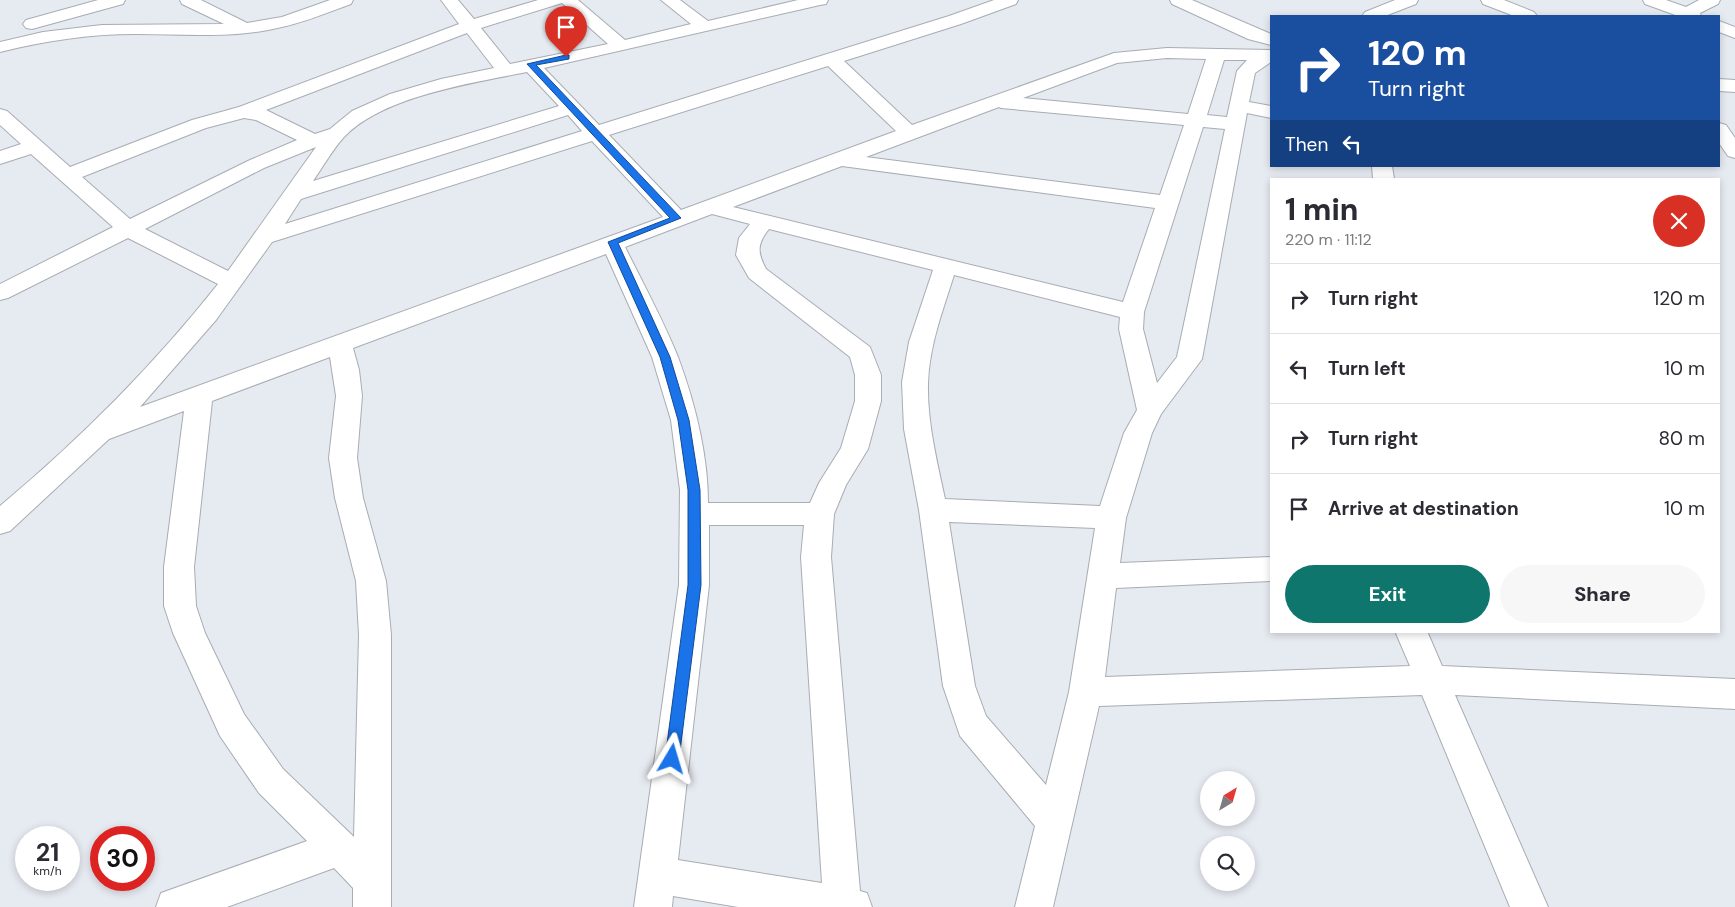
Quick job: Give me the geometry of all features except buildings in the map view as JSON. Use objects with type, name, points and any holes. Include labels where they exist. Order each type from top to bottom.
[{"type":"street","points":[[0,34],[117,0]]},
{"type":"street","points":[[188,0],[243,27]]},
{"type":"street","points":[[0,47],[91,31],[268,25],[311,14],[345,0]]},
{"type":"street","points":[[449,0],[504,70]]},
{"type":"street","points":[[68,176],[199,124],[223,116],[244,112],[470,26],[556,0]]},
{"type":"street","points":[[568,0],[621,46]]},
{"type":"street","points":[[669,0],[706,27]]},
{"type":"street","points":[[0,523],[58,473],[98,433],[185,339],[232,282],[337,133],[359,115],[397,98],[448,83],[706,27],[788,3],[820,0]]},
{"type":"street","points":[[262,238],[955,20],[1007,0]]},
{"type":"street","points":[[1373,15],[1410,0]]},
{"type":"street","points":[[1489,0],[1526,15]]},
{"type":"street","points":[[1651,0],[1689,15],[1712,0]]},
{"type":"street","points":[[1183,1],[1254,35],[1270,40]]},
{"type":"street","points":[[1720,26],[1735,33]]},
{"type":"street","points":[[98,433],[676,218],[1114,58],[1168,53],[1270,55]]},
{"type":"street","points":[[1150,410],[1130,329],[1132,312],[1217,54]]},
{"type":"street","points":[[1034,907],[1086,692],[1111,518],[1138,433],[1150,410],[1190,359],[1246,71],[1256,62],[1270,55]]},
{"type":"street","points":[[831,59],[909,133]]},
{"type":"street","points":[[530,64],[676,218]]},
{"type":"street","points":[[1720,84],[1735,86]]},
{"type":"street","points":[[994,102],[1195,122],[1270,112]]},
{"type":"street","points":[[294,194],[572,108]]},
{"type":"street","points":[[244,112],[261,115],[314,141]]},
{"type":"street","points":[[0,115],[128,229],[232,282]]},
{"type":"street","points":[[1720,130],[1735,152]]},
{"type":"street","points":[[0,292],[257,164],[337,133]]},
{"type":"street","points":[[0,158],[34,146]]},
{"type":"street","points":[[837,159],[1168,203]]},
{"type":"street","points":[[708,207],[1132,312]]},
{"type":"street","points":[[612,242],[665,357],[684,420],[694,490],[694,585],[655,891],[847,906],[816,557],[820,514],[834,483],[854,449],[868,401],[868,375],[861,353],[845,338],[757,273],[748,255],[750,238],[764,220]]},
{"type":"street","points":[[946,266],[921,342],[915,382],[917,429],[933,510],[959,686],[972,725],[1055,822]]},
{"type":"street","points":[[339,343],[346,370],[349,396],[343,458],[349,498],[371,580],[375,635],[372,893]]},
{"type":"street","points":[[198,396],[179,567],[180,606],[189,633],[232,726],[271,780],[339,848],[372,893]]},
{"type":"street","points":[[933,510],[1111,518]]},
{"type":"street","points":[[694,514],[820,514]]},
{"type":"street","points":[[1102,576],[1270,570]]},
{"type":"street","points":[[1412,633],[1528,907]]},
{"type":"street","points":[[1086,692],[1432,680],[1735,694]]},
{"type":"street","points":[[174,907],[339,848]]},
{"type":"route","points":[[566,57],[530,64],[676,218],[612,242],[665,357],[684,420],[694,490],[694,585],[672,759]]}]
